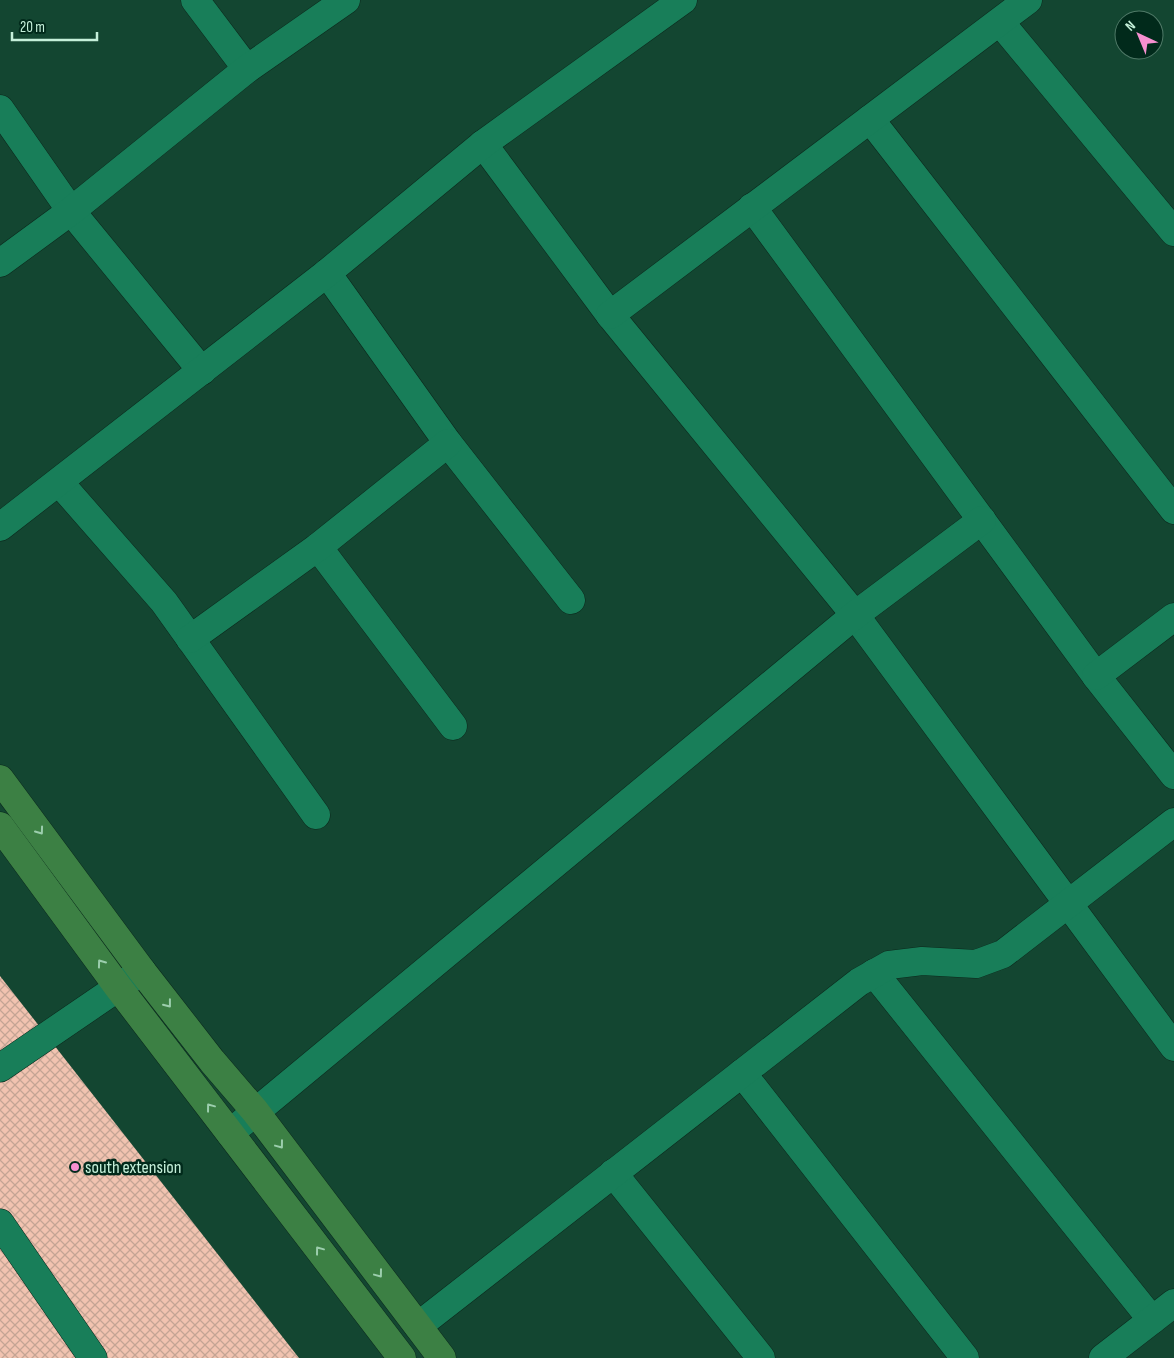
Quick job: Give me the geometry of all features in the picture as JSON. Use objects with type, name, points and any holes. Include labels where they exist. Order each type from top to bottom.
[{"type":"street","points":[[196,0],[247,69]]},
{"type":"street","points":[[0,263],[71,211],[247,69],[346,0]]},
{"type":"street","points":[[610,315],[1028,0]]},
{"type":"street","points":[[0,527],[327,273],[483,144],[671,3]]},
{"type":"street","points":[[1000,22],[1174,232]]},
{"type":"street","points":[[0,109],[71,211],[202,371]]},
{"type":"street","points":[[870,119],[1174,510]]},
{"type":"street","points":[[483,144],[610,315],[855,615],[1068,903],[1172,1039]]},
{"type":"street","points":[[752,207],[1096,676],[1174,775]]},
{"type":"street","points":[[327,273],[448,443],[571,600]]},
{"type":"street","points":[[190,639],[318,547],[448,443]]},
{"type":"street","points":[[59,482],[164,602],[316,815]]},
{"type":"street","points":[[230,1133],[855,615],[982,520]]},
{"type":"street","points":[[318,547],[453,726]]},
{"type":"street","points":[[1096,676],[1174,617]]},
{"type":"street","points":[[0,779],[10,809],[142,971],[212,1061],[255,1111],[442,1358]]},
{"type":"street","points":[[418,1326],[859,982],[889,965],[922,961],[976,964],[1003,954],[1174,822]]},
{"type":"street","points":[[0,826],[118,987],[402,1358]]},
{"type":"street","points":[[0,1068],[142,971]]},
{"type":"street","points":[[874,973],[1152,1320]]},
{"type":"street","points":[[742,1073],[965,1358]]},
{"type":"street","points":[[613,1173],[760,1358]]},
{"type":"street","points":[[0,1223],[93,1358]]},
{"type":"street","points":[[1103,1358],[1174,1303]]},
{"type":"building","name":"south extension","points":[[0,976],[299,1358],[0,1358]]},
{"type":"place","name":"south extension","points":[[75,1167]]}]
